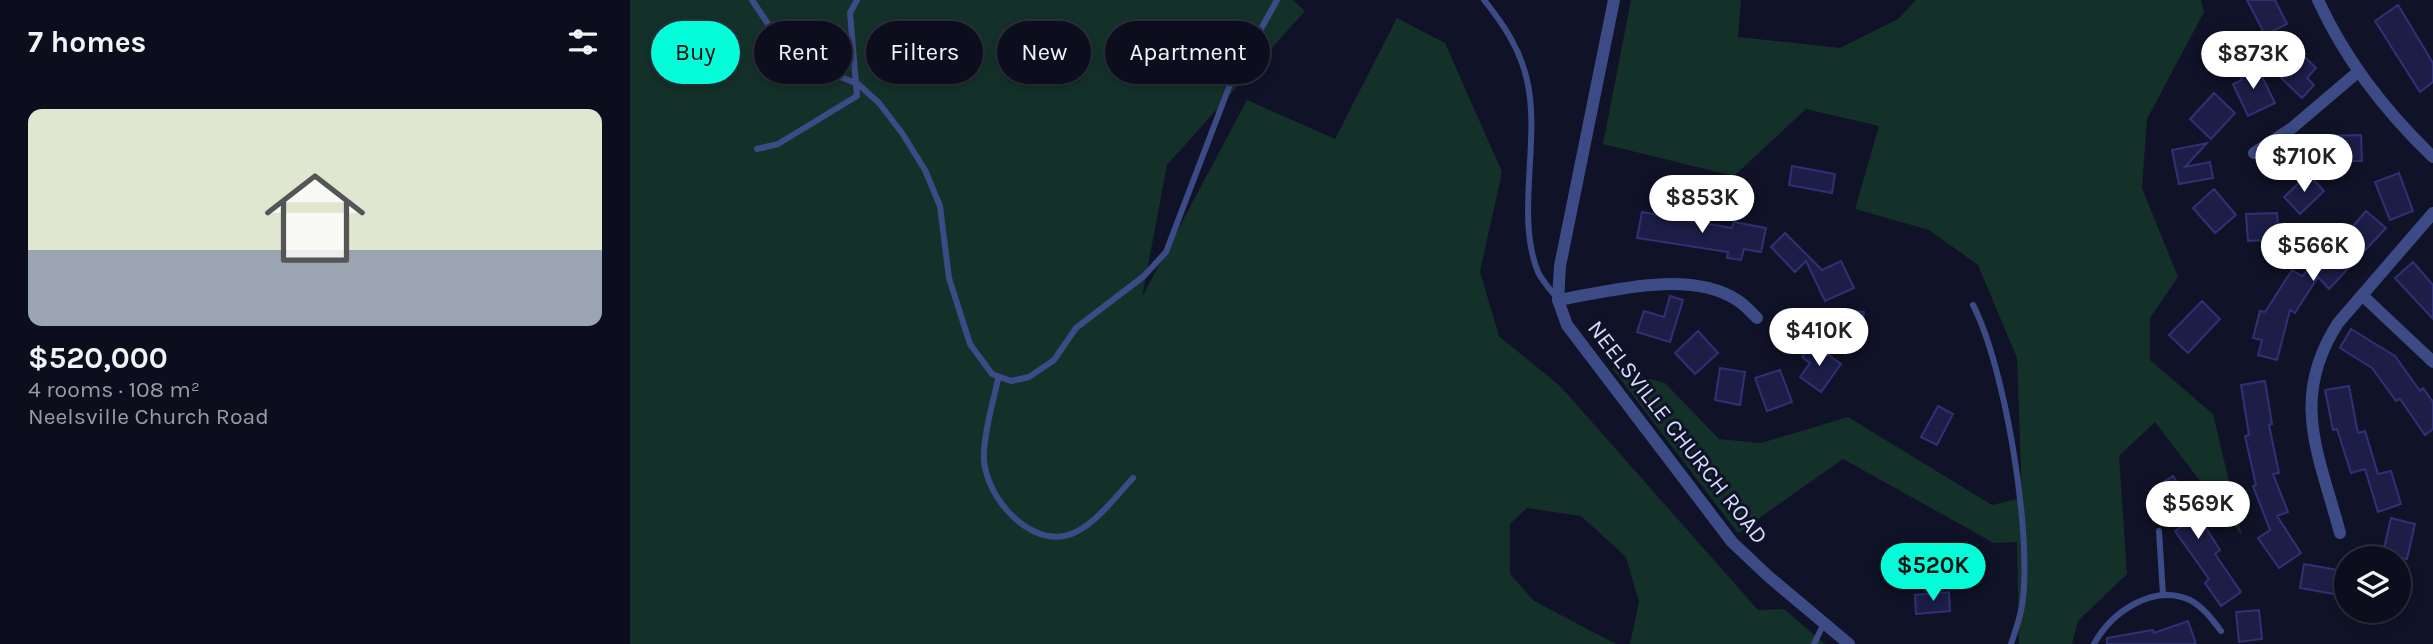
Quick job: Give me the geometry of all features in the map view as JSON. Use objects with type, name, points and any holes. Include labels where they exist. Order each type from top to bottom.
[{"type":"street","name":"NEELSVILLE CHURCH ROAD","points":[[1614,0],[1560,266],[1558,300],[1567,325],[1732,541],[1849,644]]},
{"type":"street","points":[[2318,0],[2359,71],[2404,130],[2433,157]]},
{"type":"street","points":[[2254,153],[2292,128],[2359,71]]},
{"type":"street","points":[[2340,533],[2311,426],[2310,393],[2326,342],[2362,295],[2433,213]]},
{"type":"street","points":[[1558,300],[1659,282],[1695,285],[1737,299],[1757,318]]},
{"type":"street","points":[[2362,295],[2433,362]]},
{"type":"lane","points":[[752,0],[786,51],[801,61],[858,85],[879,103],[925,170],[940,206],[948,278],[960,320],[982,362],[998,379],[1012,382],[1042,369],[1054,360],[1076,328],[1144,276],[1166,252],[1229,87],[1277,0]]},
{"type":"lane","points":[[757,149],[778,144],[857,96],[850,13],[857,0]]},
{"type":"lane","points":[[1485,0],[1505,27],[1519,55],[1527,81],[1531,110],[1530,233],[1538,272],[1558,300]]},
{"type":"lane","points":[[1973,305],[1989,344],[2011,443],[2019,499],[2025,568],[2023,599],[2011,644]]},
{"type":"lane","points":[[998,379],[983,453],[986,471],[992,488],[1024,526],[1063,536],[1080,529],[1133,478]]},
{"type":"lane","points":[[2159,531],[2163,595]]},
{"type":"lane","points":[[2094,644],[2116,615],[2127,607],[2163,595],[2189,600],[2204,610],[2221,631]]},
{"type":"lane","points":[[1814,644],[1824,623]]},
{"type":"green space","points":[[630,0],[1293,0],[1305,11],[1270,50],[1270,21],[1105,21],[1105,84],[1240,84],[1167,165],[1142,297],[1247,100],[1335,139],[1397,18],[1445,43],[1502,172],[1480,272],[1499,336],[1561,387],[1758,610],[1784,609],[1825,644],[1630,644],[1639,602],[1626,557],[1581,516],[1527,508],[1510,524],[1510,574],[1534,601],[1616,644],[630,644]]},
{"type":"green space","points":[[1631,0],[1741,0],[1738,37],[1840,48],[1898,19],[1916,0],[2201,0],[2204,12],[2147,119],[2142,188],[2178,277],[2150,318],[2150,360],[2213,414],[2242,536],[2155,422],[2119,456],[2127,574],[2078,621],[2072,644],[2019,644],[2017,542],[1994,543],[1843,459],[1738,533],[1612,368],[1665,383],[1719,439],[1761,443],[1848,417],[1992,505],[2022,498],[2017,358],[1978,265],[1929,230],[1855,209],[1879,126],[1806,109],[1734,176],[1603,144]]},
{"type":"building","points":[[2247,0],[2275,0],[2287,24],[2265,35]]},
{"type":"building","points":[[2398,5],[2433,63],[2433,82],[2420,92],[2375,21]]},
{"type":"building","points":[[2297,49],[2316,68],[2307,78],[2314,85],[2302,98],[2275,72]]},
{"type":"building","points":[[2256,64],[2275,103],[2248,116],[2233,84],[2242,80],[2238,73]]},
{"type":"building","points":[[2214,93],[2235,113],[2211,139],[2190,119]]},
{"type":"building","points":[[2361,135],[2362,161],[2325,162],[2324,136]]},
{"type":"building","points":[[2207,143],[2185,167],[2210,162],[2213,178],[2179,184],[2172,150]]},
{"type":"building","points":[[1792,166],[1835,174],[1832,193],[1789,185]]},
{"type":"building","points":[[2399,173],[2413,211],[2390,220],[2375,182]]},
{"type":"building","points":[[2308,174],[2324,191],[2300,214],[2284,197]]},
{"type":"building","points":[[2214,189],[2236,215],[2215,233],[2193,208]]},
{"type":"building","points":[[2366,211],[2386,228],[2329,289],[2318,277],[2295,313],[2290,310],[2277,360],[2258,355],[2262,340],[2253,338],[2260,311],[2265,312],[2292,270],[2302,276],[2332,246],[2334,248]]},
{"type":"building","points":[[1642,212],[1732,228],[1734,222],[1766,228],[1761,252],[1744,249],[1741,260],[1727,258],[1728,252],[1637,238]]},
{"type":"building","points":[[2277,213],[2279,239],[2248,241],[2246,214]]},
{"type":"building","points":[[1785,233],[1822,270],[1841,261],[1854,288],[1825,301],[1806,261],[1795,272],[1771,247]]},
{"type":"building","points":[[2413,262],[2433,285],[2433,319],[2395,278]]},
{"type":"building","points":[[1670,296],[1683,300],[1670,342],[1637,332],[1644,311],[1664,317]]},
{"type":"building","points":[[2202,301],[2220,319],[2188,353],[2169,335]]},
{"type":"building","points":[[1840,309],[1864,312],[1859,346],[1823,341],[1825,325],[1838,326]]},
{"type":"building","points":[[2351,329],[2395,356],[2420,391],[2423,388],[2433,402],[2433,429],[2425,435],[2400,399],[2396,401],[2372,368],[2340,348]]},
{"type":"building","points":[[1698,331],[1718,353],[1695,374],[1675,353]]},
{"type":"building","points":[[1811,343],[1841,364],[1821,392],[1800,377],[1810,363],[1802,357]]},
{"type":"building","points":[[1720,368],[1745,372],[1740,405],[1715,400]]},
{"type":"building","points":[[1780,370],[1792,402],[1767,411],[1755,378]]},
{"type":"building","points":[[2265,381],[2272,424],[2269,425],[2279,473],[2273,474],[2288,512],[2277,516],[2301,553],[2279,568],[2258,538],[2270,530],[2253,486],[2256,485],[2245,436],[2249,435],[2241,385]]},
{"type":"building","points":[[2349,386],[2358,433],[2365,431],[2378,474],[2391,471],[2401,504],[2378,512],[2365,469],[2351,473],[2337,429],[2333,430],[2325,390]]},
{"type":"building","points":[[1938,406],[1953,414],[1937,445],[1921,437]]},
{"type":"building","points":[[2173,476],[2220,550],[2215,554],[2241,592],[2221,606],[2205,583],[2209,579],[2175,531],[2181,527],[2155,488]]},
{"type":"building","points":[[2391,518],[2415,524],[2410,546],[2385,546]]},
{"type":"building","points":[[2304,564],[2334,569],[2334,594],[2300,588]]},
{"type":"building","points":[[1949,592],[1950,611],[1916,614],[1915,595]]},
{"type":"building","points":[[2259,610],[2262,639],[2239,642],[2236,612]]},
{"type":"building","points":[[2188,621],[2196,644],[2107,644],[2107,638],[2153,630],[2154,633]]}]
